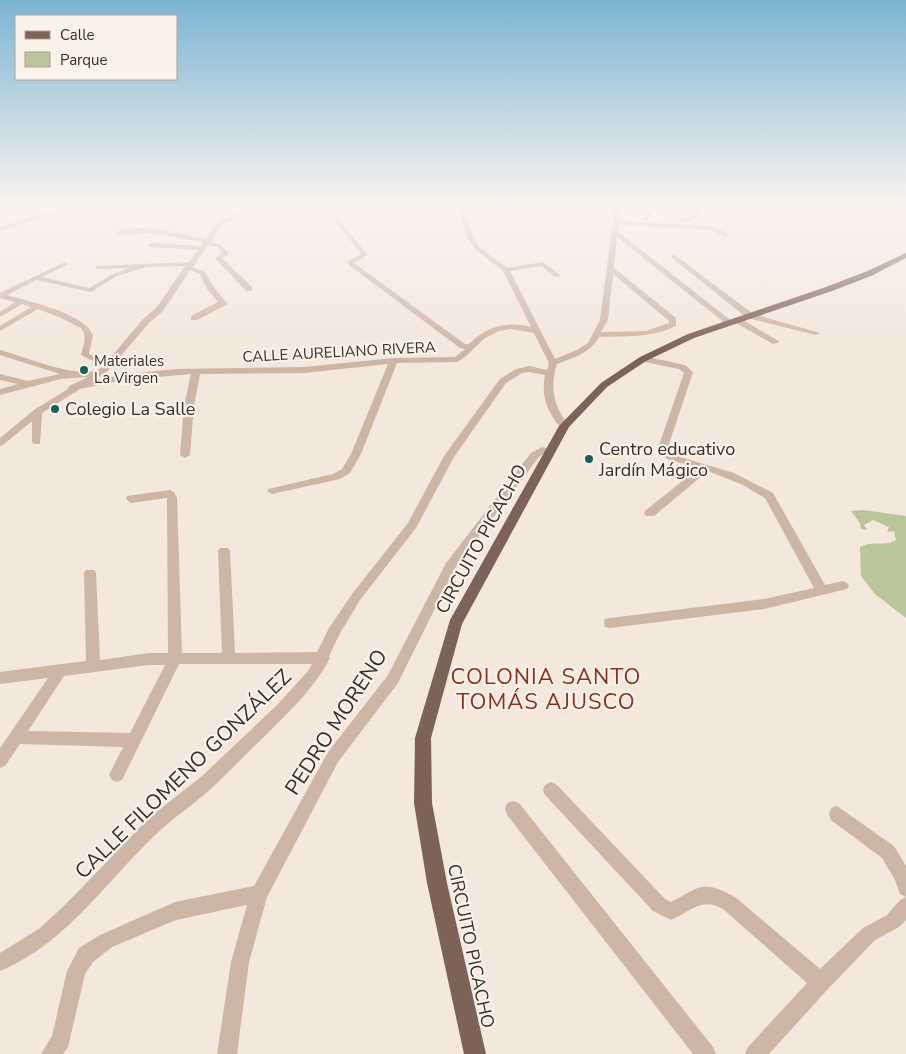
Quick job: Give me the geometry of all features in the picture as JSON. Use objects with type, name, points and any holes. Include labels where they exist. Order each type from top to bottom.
[{"type":"main road","name":"CIRCUITO PICACHO","points":[[475,1054],[437,883],[423,803],[423,738],[454,624],[564,426],[604,385],[643,360],[691,336],[868,274],[906,255]]},
{"type":"street","points":[[0,443],[37,412],[72,388],[97,375],[146,321],[160,309],[199,253]]},
{"type":"street","points":[[225,253],[218,258],[249,289]]},
{"type":"street","points":[[364,253],[364,255],[350,262],[462,346],[470,348]]},
{"type":"street","points":[[484,253],[506,270],[536,331],[551,368],[549,404],[554,416],[564,426]]},
{"type":"street","points":[[551,368],[591,344],[596,335],[604,320],[612,253]]},
{"type":"street","points":[[645,253],[739,319],[776,342]]},
{"type":"street","points":[[673,256],[739,319],[816,333]]},
{"type":"street","points":[[0,296],[65,264]]},
{"type":"street","points":[[506,270],[543,264],[557,276]]},
{"type":"street","points":[[35,278],[92,290],[115,276],[144,266]]},
{"type":"street","points":[[98,267],[190,266],[203,274],[211,289],[222,303],[194,318]]},
{"type":"street","points":[[596,335],[640,333],[667,328],[673,324],[673,320],[611,269]]},
{"type":"street","points":[[0,296],[51,310],[86,329],[89,336],[85,355],[107,365]]},
{"type":"street","points":[[0,315],[20,302]]},
{"type":"street","points":[[0,329],[38,306]]},
{"type":"street","name":"CALLE AURELIANO RIVERA","points":[[72,388],[124,377],[176,372],[304,370],[394,361],[458,359],[486,332],[502,327],[521,326],[536,331]]},
{"type":"street","points":[[0,352],[72,375]]},
{"type":"street","points":[[643,360],[682,367],[689,372],[662,451],[665,454],[708,467],[759,489],[769,496],[821,590]]},
{"type":"street","points":[[272,491],[336,477],[346,471],[356,454],[394,361]]},
{"type":"street","name":"CALLE FILOMENO GONZÁLEZ","points":[[0,962],[14,956],[46,934],[72,910],[157,822],[207,782],[251,741],[313,675],[323,658],[334,632],[356,597],[412,525],[449,456],[503,381],[519,371],[551,368]]},
{"type":"street","points":[[185,455],[188,406],[196,372]]},
{"type":"street","points":[[0,392],[72,375],[97,375]]},
{"type":"street","points":[[0,377],[29,385]]},
{"type":"street","points":[[37,412],[37,442]]},
{"type":"street","name":"PEDRO MORENO","points":[[227,1054],[240,962],[259,894],[334,758],[393,679],[450,566],[535,456],[542,450],[550,452]]},
{"type":"street","points":[[650,513],[708,467]]},
{"type":"street","points":[[117,775],[175,658],[172,498],[170,494],[163,494],[131,499]]},
{"type":"street","points":[[224,551],[229,658]]},
{"type":"street","points":[[90,573],[93,665]]},
{"type":"street","points":[[610,623],[764,604],[844,586]]},
{"type":"street","points":[[0,678],[149,659],[323,658]]},
{"type":"street","points":[[0,761],[61,669]]},
{"type":"street","points":[[17,737],[134,740]]},
{"type":"street","points":[[551,790],[659,905],[671,911],[702,893],[715,894],[729,903],[820,982]]},
{"type":"street","points":[[513,809],[706,1054]]},
{"type":"street","points":[[837,814],[888,852],[902,876],[906,888]]},
{"type":"street","points":[[51,1054],[61,1040],[76,971],[86,955],[106,941],[175,911],[259,894]]},
{"type":"street","points":[[755,1054],[820,982],[869,934],[893,921],[906,906]]},
{"type":"green space","points":[[863,510],[906,516],[906,618],[875,594],[861,576],[860,547],[896,540],[894,531],[887,532],[889,527],[873,520],[864,525],[867,530],[861,529],[860,523],[851,511]]},
{"type":"place","name":"Materiales La Virgen","points":[[84,370]]},
{"type":"place","name":"Colegio La Salle","points":[[55,409]]},
{"type":"place","name":"Centro educativo Jardín Mágico","points":[[589,459]]},
{"type":"district","name":"COLONIA SANTO TOMÁS AJUSCO","points":[[546,690]]}]
